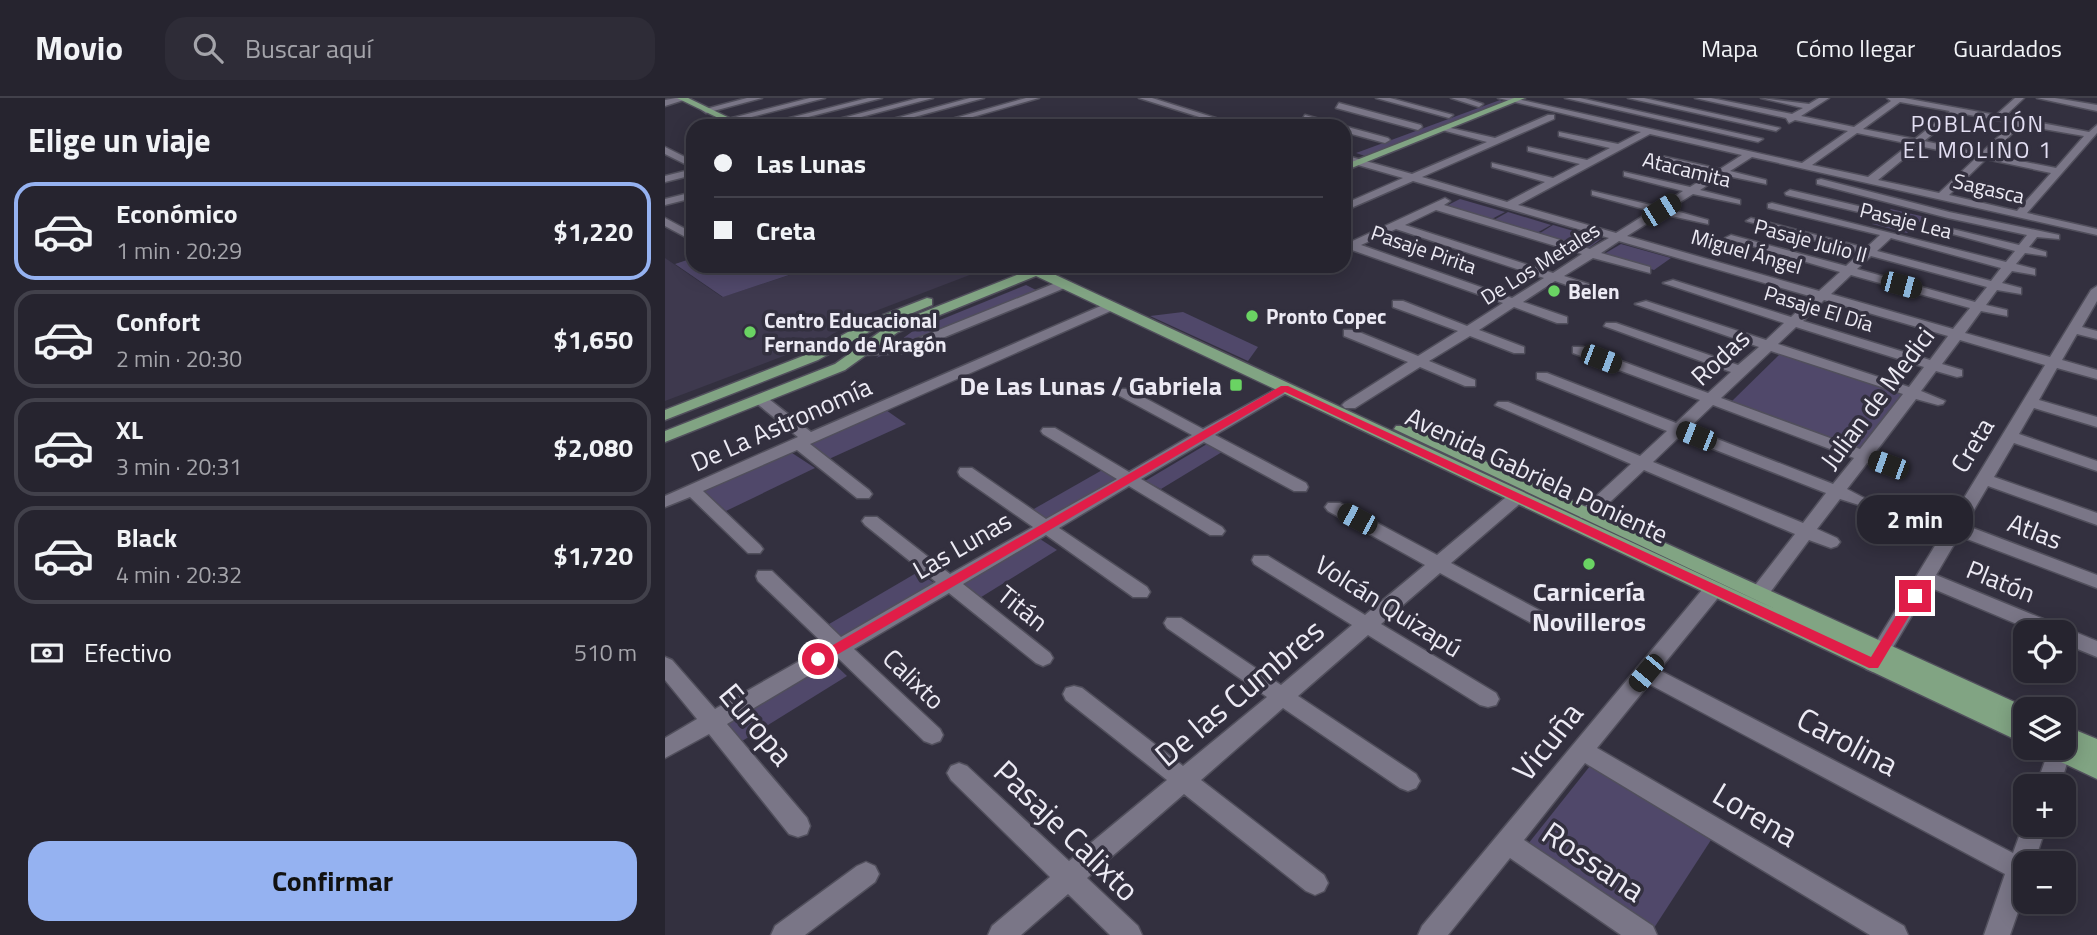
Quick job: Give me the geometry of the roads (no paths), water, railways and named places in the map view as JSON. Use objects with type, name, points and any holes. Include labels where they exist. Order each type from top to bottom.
[{"type":"main road","points":[[1351,154],[1494,98]]},
{"type":"main road","points":[[675,99],[706,110],[721,119]]},
{"type":"main road","points":[[675,99],[718,119]]},
{"type":"main road","points":[[1351,165],[1518,99]]},
{"type":"main road","points":[[665,415],[813,357],[884,319],[1020,273]]},
{"type":"main road","points":[[665,437],[840,367],[893,329],[1024,273]]},
{"type":"main road","name":"Avenida Gabriela Poniente","points":[[1047,273],[1063,284],[1714,589],[2013,711]]},
{"type":"main road","name":"Avenida Gabriela Poniente","points":[[1052,273],[1350,405],[1759,593],[2013,730]]},
{"type":"main road","points":[[2076,746],[2097,749]]},
{"type":"main road","points":[[2076,754],[2097,769]]},
{"type":"street","points":[[706,110],[758,98]]},
{"type":"street","points":[[742,119],[821,98]]},
{"type":"street","points":[[791,119],[878,98]]},
{"type":"street","points":[[901,98],[958,119],[1035,98]]},
{"type":"street","points":[[844,119],[929,98]]},
{"type":"street","points":[[898,119],[980,98]]},
{"type":"street","points":[[1143,98],[1214,119]]},
{"type":"street","points":[[1380,98],[1449,115]]},
{"type":"street","points":[[1455,98],[1479,104]]},
{"type":"street","name":"Sagasca","points":[[1502,98],[1518,99],[2097,232]]},
{"type":"street","points":[[1569,98],[1758,139]]},
{"type":"street","points":[[1632,98],[1776,128]]},
{"type":"street","points":[[1699,98],[2056,171]]},
{"type":"street","points":[[1765,98],[1811,107]]},
{"type":"street","name":"De Los Metales","points":[[1350,405],[1721,172],[1758,139],[1825,98]]},
{"type":"street","points":[[1938,107],[1949,98]]},
{"type":"street","points":[[1999,118],[2020,98]]},
{"type":"street","points":[[2041,98],[2097,108]]},
{"type":"street","points":[[1804,166],[1895,99],[1999,118],[2094,131]]},
{"type":"street","points":[[1339,106],[1418,127]]},
{"type":"street","points":[[1870,181],[1957,110]]},
{"type":"street","points":[[1351,205],[1551,117]]},
{"type":"street","points":[[1941,197],[2019,121]]},
{"type":"street","points":[[1445,128],[1496,141]]},
{"type":"street","points":[[1351,131],[1385,140]]},
{"type":"street","points":[[1509,205],[1649,131]]},
{"type":"street","points":[[2020,214],[2094,131]]},
{"type":"street","points":[[1562,134],[1619,147]]},
{"type":"street","points":[[665,149],[686,161]]},
{"type":"street","points":[[1531,149],[1588,163]]},
{"type":"street","points":[[1660,157],[1762,182]]},
{"type":"street","name":"Miguel Ángel","points":[[1351,159],[2097,375]]},
{"type":"street","points":[[1496,165],[1553,181]]},
{"type":"street","points":[[665,179],[686,174]]},
{"type":"street","name":"Atacamita","points":[[1628,174],[1736,202]]},
{"type":"street","points":[[1809,179],[1948,215],[2055,237]]},
{"type":"street","points":[[1351,247],[1464,191]]},
{"type":"street","points":[[1790,192],[1867,211]]},
{"type":"street","points":[[1596,193],[1704,222]]},
{"type":"street","points":[[665,202],[686,197]]},
{"type":"street","points":[[1856,225],[1856,221],[1867,211],[1886,200]]},
{"type":"street","points":[[1435,205],[1646,270]]},
{"type":"street","name":"Pasaje Lea","points":[[1772,206],[1856,225],[2031,272]]},
{"type":"street","points":[[1922,242],[1930,240],[1950,218],[1948,215]]},
{"type":"street","points":[[668,223],[686,219]]},
{"type":"street","points":[[1751,221],[2017,291]]},
{"type":"street","points":[[668,223],[686,235]]},
{"type":"street","points":[[1395,225],[1603,293]]},
{"type":"street","points":[[1940,229],[2042,254]]},
{"type":"street","name":"Julian de Medici","points":[[1759,593],[2035,232]]},
{"type":"street","name":"Rodas","points":[[1587,514],[1887,235]]},
{"type":"street","name":"Pasaje Julio II","points":[[1731,238],[2002,313]]},
{"type":"street","name":"Pasaje Pirita","points":[[1351,249],[1562,320]]},
{"type":"street","name":"Pasaje El Día","points":[[1669,283],[1957,373]]},
{"type":"street","points":[[864,351],[901,350],[1063,284]]},
{"type":"street","name":"Creta","points":[[1878,657],[2030,401],[2074,329],[2093,304],[2097,290]]},
{"type":"street","points":[[1398,304],[1519,350]]},
{"type":"street","points":[[1641,304],[1938,401]]},
{"type":"street","name":"De La Astronomía","points":[[665,502],[1110,306]]},
{"type":"street","points":[[1611,326],[1741,371]]},
{"type":"street","points":[[2074,329],[2097,335]]},
{"type":"street","points":[[1349,333],[1470,383]]},
{"type":"street","points":[[1578,350],[1888,465]]},
{"type":"street","points":[[1542,376],[1859,500]]},
{"type":"street","name":"Las Lunas","points":[[665,749],[1285,388]]},
{"type":"street","points":[[1123,392],[1300,486]]},
{"type":"street","points":[[760,399],[863,494]]},
{"type":"street","points":[[2030,401],[2097,422]]},
{"type":"street","points":[[1503,405],[1831,542]]},
{"type":"street","points":[[1048,431],[1216,531]]},
{"type":"street","points":[[2010,436],[2097,466]]},
{"type":"street","points":[[966,472],[1140,592]]},
{"type":"street","points":[[1984,479],[2097,519]]},
{"type":"street","points":[[692,490],[754,549]]},
{"type":"street","name":"De las Cumbres","points":[[1001,935],[1517,497]]},
{"type":"street","points":[[1334,507],[1551,625]]},
{"type":"street","name":"Titán","points":[[871,521],[1043,658]]},
{"type":"street","name":"Atlas","points":[[1955,528],[2097,582]]},
{"type":"street","name":"Volcán Quizapú","points":[[1261,560],[1488,699]]},
{"type":"street","name":"Calixto","points":[[765,576],[932,735]]},
{"type":"street","name":"Platón","points":[[1925,578],[2027,620]]},
{"type":"street","name":"Vicuña","points":[[1430,935],[1714,589]]},
{"type":"street","points":[[1174,623],[1408,781]]},
{"type":"street","points":[[2076,640],[2097,649]]},
{"type":"street","name":"Europa","points":[[665,665],[798,825]]},
{"type":"street","name":"Carolina","points":[[1646,673],[2013,865]]},
{"type":"street","points":[[1074,694],[1315,883]]},
{"type":"street","name":"Lorena","points":[[1582,750],[1895,935]]},
{"type":"street","name":"Pasaje Calixto","points":[[959,773],[1129,935]]},
{"type":"street","name":"Rossana","points":[[1507,842],[1644,935]]},
{"type":"street","points":[[784,935],[866,874]]},
{"type":"street","points":[[1997,935],[2013,889]]},
{"type":"place","name":"Belen","points":[[1554,291]]},
{"type":"place","name":"Pronto Copec","points":[[1252,316]]},
{"type":"place","name":"Centro Educacional Fernando de Aragón","points":[[750,332]]},
{"type":"place","name":"De Las Lunas / Gabriela","points":[[1236,385]]},
{"type":"place","name":"Carnicería Novilleros","points":[[1589,564]]},
{"type":"district","name":"POBLACIÓN EL MOLINO 1","points":[[1978,136]]}]
